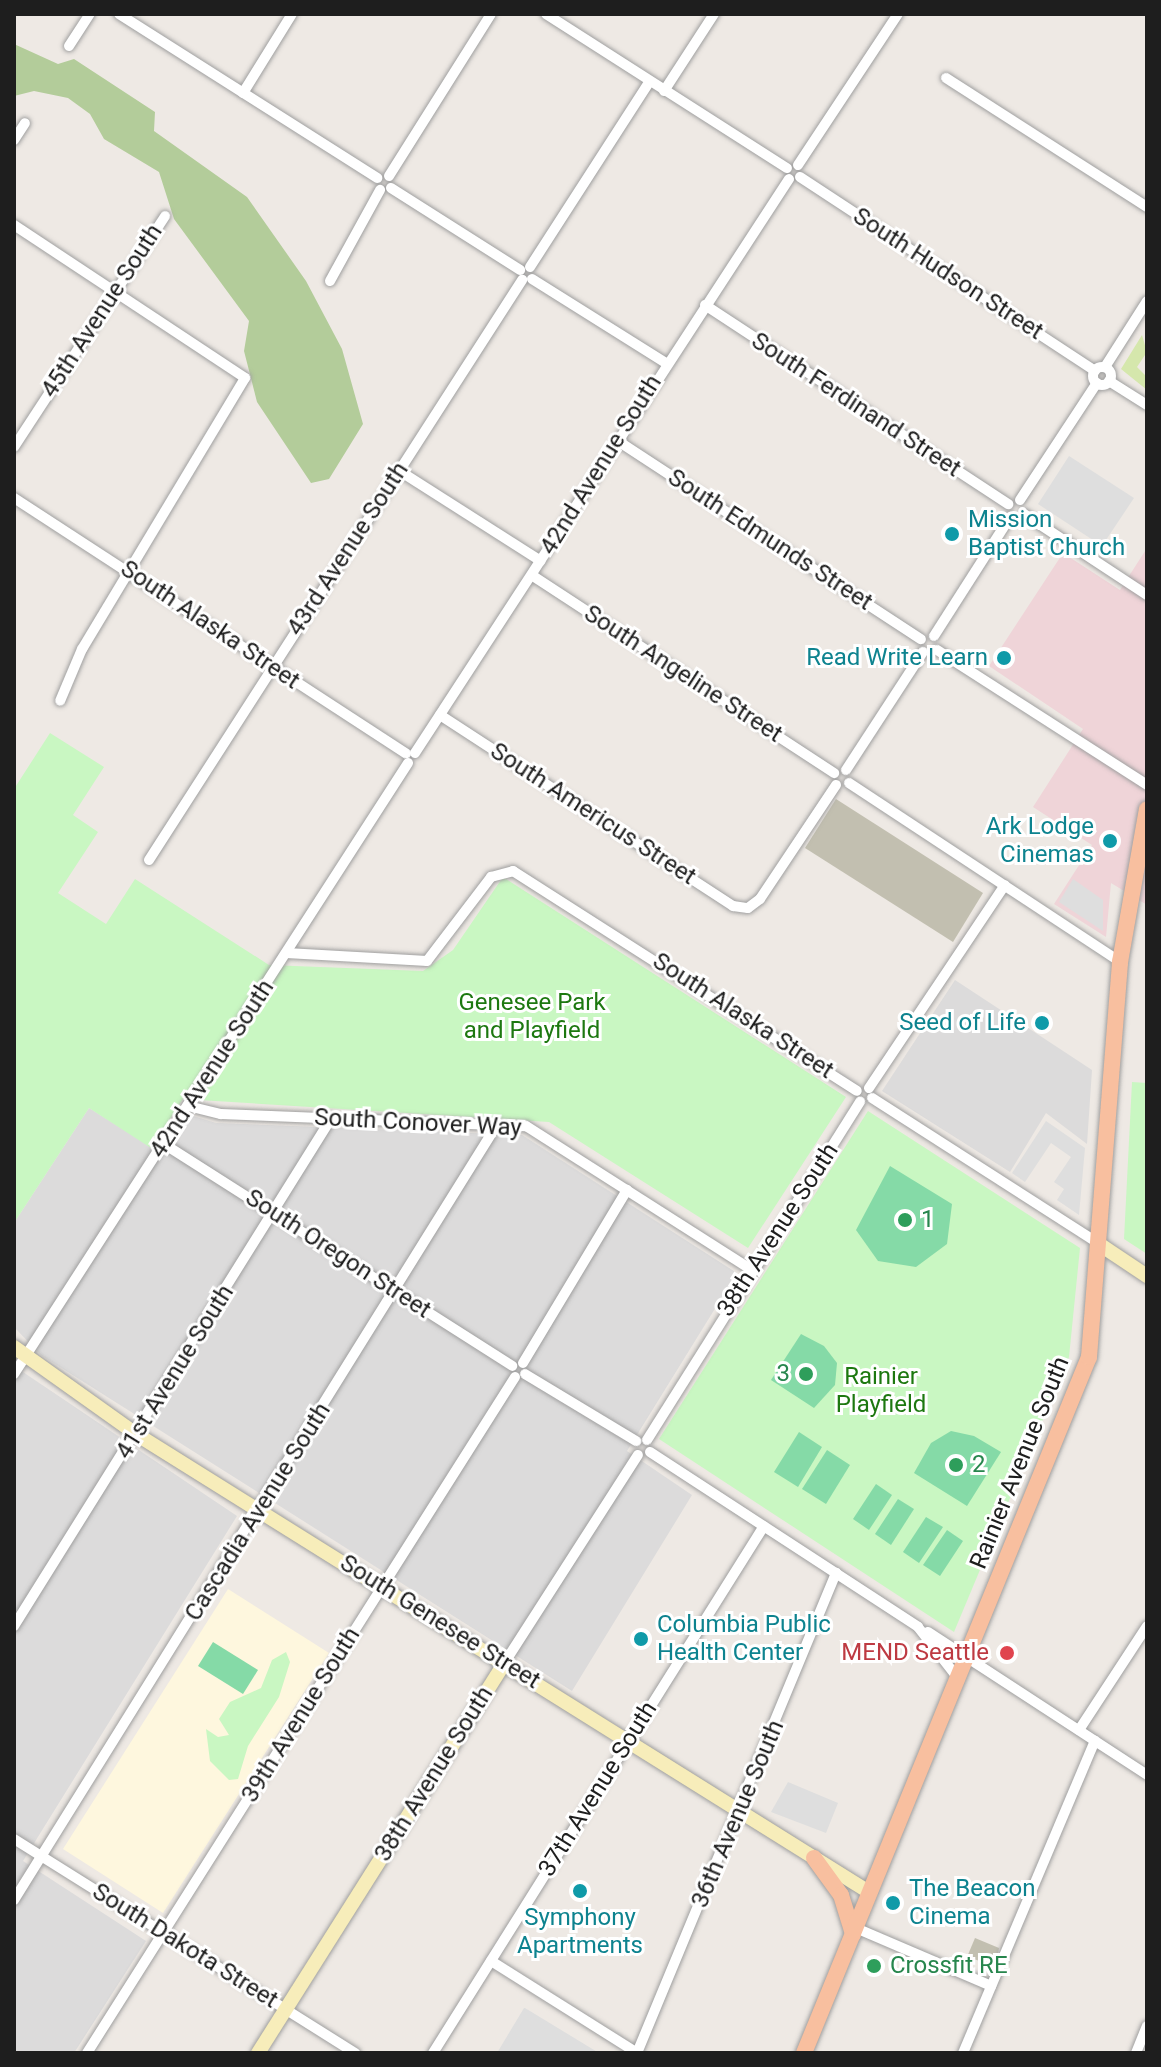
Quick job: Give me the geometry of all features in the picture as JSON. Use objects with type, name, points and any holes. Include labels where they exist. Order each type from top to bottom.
[{"type":"main road","name":"Rainier Avenue South","points":[[804,2053],[1089,1357],[1120,962],[1147,809]]},
{"type":"main road","points":[[814,1858],[841,1895],[854,1931]]},
{"type":"street","points":[[69,46],[90,14]]},
{"type":"street","points":[[119,14],[666,363]]},
{"type":"street","points":[[243,93],[292,14]]},
{"type":"street","points":[[330,281],[384,183],[491,14]]},
{"type":"street","points":[[664,91],[714,14]]},
{"type":"street","name":"42nd Avenue South","points":[[14,1374],[20,1352],[164,1144],[410,757],[533,576],[666,363],[898,14]]},
{"type":"street","name":"South Hudson Street","points":[[548,15],[1100,369]]},
{"type":"street","points":[[946,78],[1147,207]]},
{"type":"street","name":"43rd Avenue South","points":[[149,860],[650,81]]},
{"type":"street","points":[[14,140],[25,123]]},
{"type":"street","name":"45th Avenue South","points":[[14,447],[165,216]]},
{"type":"street","points":[[14,225],[116,289],[245,378],[82,649],[60,701]]},
{"type":"street","points":[[835,779],[846,770],[923,652],[921,639],[934,636],[1010,517],[1008,504],[1020,500],[1097,383],[1100,369],[1147,301]]},
{"type":"street","name":"South Ferdinand Street","points":[[705,305],[1008,504]]},
{"type":"street","points":[[1100,369],[1109,381],[1147,405]]},
{"type":"street","points":[[1097,383],[1109,381]]},
{"type":"street","name":"South Edmunds Street","points":[[618,441],[921,639]]},
{"type":"street","points":[[398,470],[541,561]]},
{"type":"street","name":"South Alaska Street","points":[[14,498],[410,757]]},
{"type":"street","points":[[1020,500],[1024,514],[1147,595]]},
{"type":"street","points":[[1010,517],[1024,514]]},
{"type":"street","name":"South Angeline Street","points":[[533,576],[835,779]]},
{"type":"street","points":[[934,636],[937,650]]},
{"type":"street","points":[[923,652],[937,650],[1147,785]]},
{"type":"street","name":"South Americus Street","points":[[440,715],[733,906],[748,908],[760,899],[835,779]]},
{"type":"street","points":[[846,770],[849,783]]},
{"type":"street","points":[[835,779],[849,783],[1120,962]]},
{"type":"street","name":"South Alaska Street","points":[[287,953],[405,964],[436,955],[491,877],[505,871],[520,873],[1147,1276]]},
{"type":"street","name":"38th Avenue South","points":[[641,1440],[864,1095],[1005,885]]},
{"type":"street","name":"South Conover Way","points":[[188,1106],[221,1114],[526,1126],[752,1270]]},
{"type":"street","name":"41st Avenue South","points":[[14,1626],[275,1214],[332,1117]]},
{"type":"street","name":"Cascadia Avenue South","points":[[14,1900],[397,1292],[498,1123]]},
{"type":"street","name":"South Oregon Street","points":[[164,1144],[519,1370],[641,1440]]},
{"type":"street","name":"39th Avenue South","points":[[87,2053],[519,1370],[627,1190]]},
{"type":"street","name":"South Genesee Street","points":[[20,1352],[136,1434],[869,1892]]},
{"type":"street","points":[[641,1440],[638,1455],[650,1452]]},
{"type":"street","points":[[641,1440],[650,1452],[1147,1775]]},
{"type":"street","name":"38th Avenue South","points":[[258,2053],[638,1455]]},
{"type":"street","name":"37th Avenue South","points":[[433,2053],[764,1526]]},
{"type":"street","name":"36th Avenue South","points":[[637,2053],[740,1812],[836,1573]]},
{"type":"street","points":[[1079,1730],[1147,1626]]},
{"type":"street","points":[[918,1627],[949,1659],[958,1679]]},
{"type":"street","points":[[963,2053],[1095,1741]]},
{"type":"street","name":"South Dakota Street","points":[[14,1839],[355,2053]]},
{"type":"street","points":[[854,1931],[991,1986]]},
{"type":"street","points":[[491,1961],[637,2053]]},
{"type":"street","points":[[1136,2053],[1147,2026]]},
{"type":"shaded area","points":[[1069,456],[1134,498],[1102,546],[1038,504]]},
{"type":"shaded area","points":[[1147,548],[1147,905],[1111,883],[1106,937],[1054,904],[1092,845],[1033,807],[1083,729],[989,666],[1063,553],[1120,590]]},
{"type":"shaded area","points":[[836,799],[983,893],[953,942],[805,848]]},
{"type":"shaded area","points":[[1073,879],[1103,900],[1103,931],[1059,902]]},
{"type":"shaded area","points":[[955,980],[1092,1070],[1087,1144],[1046,1113],[1010,1172],[882,1091]]},
{"type":"shaded area","points":[[89,1108],[164,1155],[190,1115],[216,1123],[522,1135],[737,1273],[627,1451],[692,1495],[572,1691],[41,1355],[14,1327],[14,1223]]},
{"type":"shaded area","points":[[1046,1121],[1085,1148],[1079,1215],[1057,1200],[1064,1189],[1054,1182],[1071,1157],[1051,1143],[1025,1182],[1012,1173]]},
{"type":"shaded area","points":[[14,1366],[237,1516],[23,1861],[146,1941],[74,2053],[14,2053]]},
{"type":"shaded area","points":[[228,1589],[329,1653],[163,1913],[63,1849]]},
{"type":"shaded area","points":[[788,1782],[838,1803],[826,1833],[771,1812]]},
{"type":"shaded area","points":[[975,1938],[999,1948],[996,1966],[967,1957]]},
{"type":"shaded area","points":[[525,2008],[599,2053],[497,2053]]},
{"type":"green space","points":[[14,44],[58,64],[74,59],[155,112],[154,131],[247,197],[306,281],[342,349],[363,424],[329,479],[311,483],[257,402],[244,351],[249,321],[174,219],[159,172],[104,139],[90,114],[68,98],[34,91],[14,96]]},
{"type":"green space","points":[[1142,335],[1147,352],[1137,367],[1147,377],[1147,390],[1121,369]]},
{"type":"green space","name":"Genesee Park and Playfield","points":[[50,733],[104,767],[73,815],[98,832],[58,893],[106,924],[135,879],[269,965],[423,971],[453,950],[503,877],[846,1097],[748,1248],[549,1122],[183,1099],[151,1148],[89,1108],[14,1223],[14,789]]},
{"type":"green space","points":[[1132,1082],[1147,1083],[1147,1254],[1124,1239]]},
{"type":"green space","name":"Rainier Playfield","points":[[868,1111],[1080,1248],[1069,1357],[954,1632],[659,1439]]},
{"type":"green space","name":"1","points":[[890,1166],[952,1204],[947,1244],[916,1267],[878,1261],[856,1230]]},
{"type":"green space","name":"3","points":[[801,1334],[824,1346],[837,1363],[835,1385],[814,1408],[771,1380]]},
{"type":"green space","name":"2","points":[[951,1431],[974,1436],[1001,1452],[967,1506],[914,1473],[931,1443]]},
{"type":"green space","points":[[799,1432],[822,1447],[798,1487],[774,1472]]},
{"type":"green space","points":[[827,1450],[850,1465],[826,1504],[802,1489]]},
{"type":"green space","points":[[876,1484],[892,1495],[869,1530],[853,1519]]},
{"type":"green space","points":[[898,1499],[914,1509],[891,1545],[875,1534]]},
{"type":"green space","points":[[926,1517],[943,1527],[919,1563],[903,1552]]},
{"type":"green space","points":[[947,1530],[963,1541],[940,1576],[923,1565]]},
{"type":"green space","points":[[213,1642],[258,1670],[243,1694],[198,1666]]},
{"type":"green space","points":[[286,1652],[290,1662],[279,1697],[248,1746],[238,1779],[229,1780],[210,1761],[206,1729],[218,1737],[229,1735],[219,1719],[230,1702],[261,1688],[272,1660]]},
{"type":"place","name":"Mission Baptist Church","points":[[952,534]]},
{"type":"place","name":"Read Write Learn","points":[[1004,658]]},
{"type":"place","name":"Ark Lodge Cinemas","points":[[1110,841]]},
{"type":"place","name":"Seed of Life","points":[[1042,1023]]},
{"type":"place","name":"1","points":[[905,1220]]},
{"type":"place","name":"3","points":[[806,1374]]},
{"type":"place","name":"2","points":[[956,1465]]},
{"type":"place","name":"Columbia Public Health Center","points":[[641,1639]]},
{"type":"place","name":"MEND Seattle","points":[[1007,1653]]},
{"type":"place","name":"Symphony Apartments","points":[[580,1891]]},
{"type":"place","name":"The Beacon Cinema","points":[[893,1903]]},
{"type":"place","name":"Crossfit RE","points":[[874,1966]]}]
